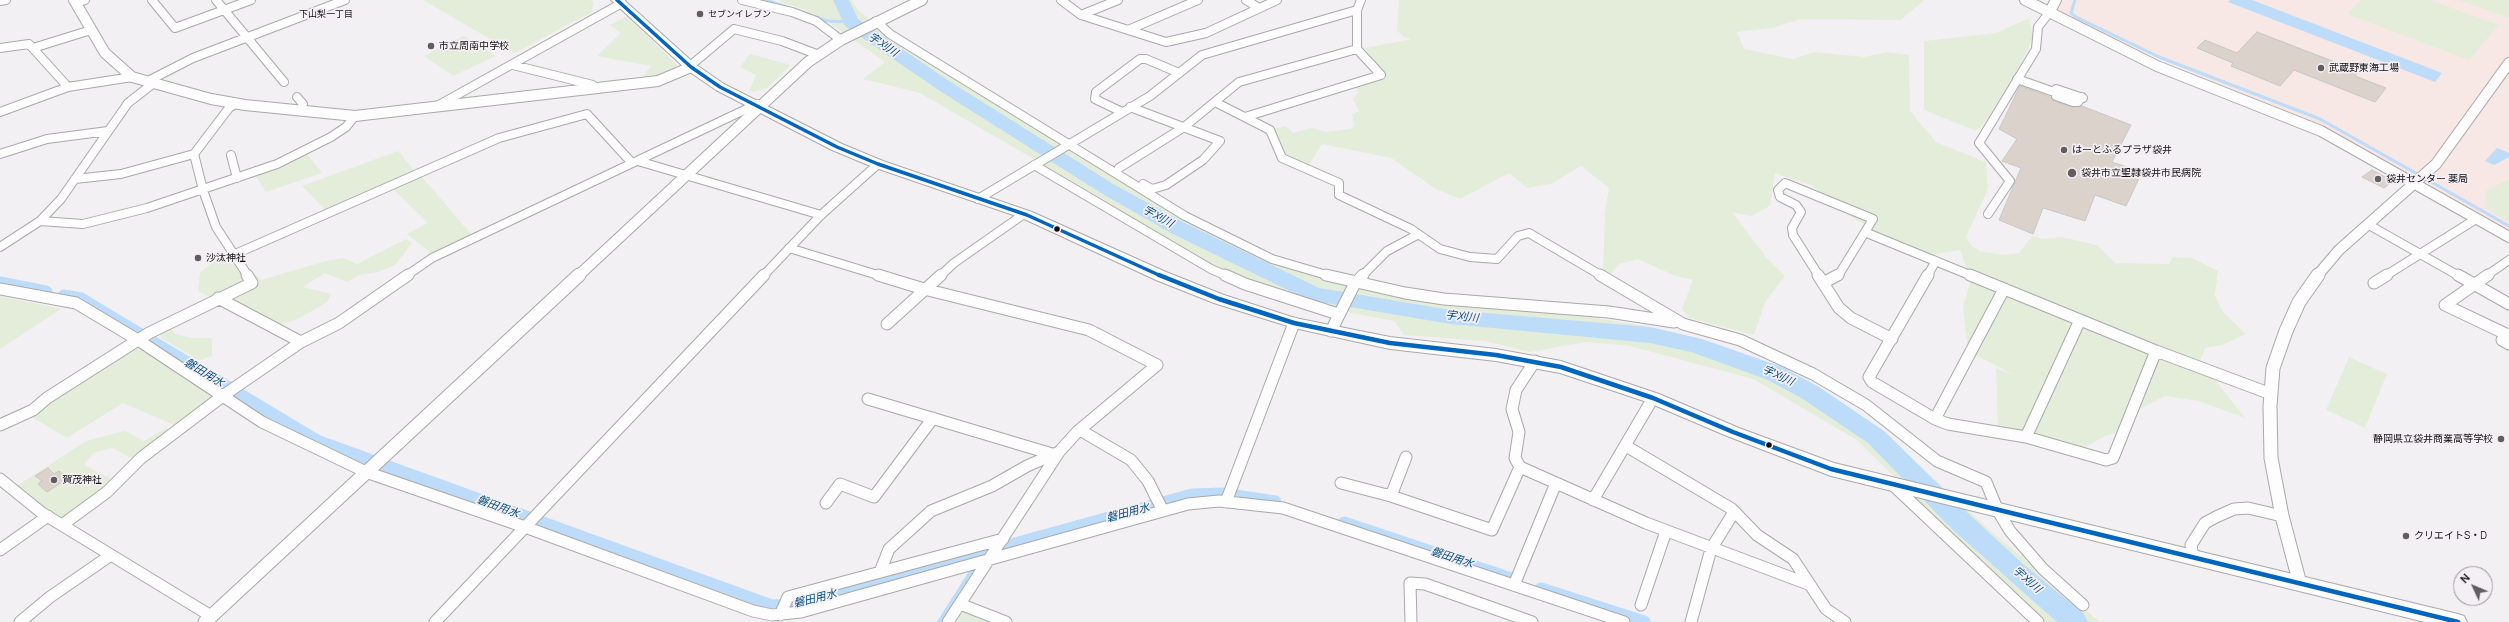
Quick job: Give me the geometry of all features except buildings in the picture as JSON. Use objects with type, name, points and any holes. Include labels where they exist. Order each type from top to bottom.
[{"type":"main road","points":[[620,2],[690,67],[720,87],[759,105],[837,147],[878,164],[1024,214],[1168,279],[1219,299],[1294,322],[1390,343],[1535,361],[1601,379],[1653,398],[1733,432],[1831,469],[1902,488],[2458,622]]},
{"type":"street","points":[[0,1],[6,0]]},
{"type":"street","points":[[152,0],[175,28],[251,0]]},
{"type":"street","points":[[216,0],[284,82]]},
{"type":"street","points":[[0,247],[40,221],[61,199],[128,103],[152,82],[192,58],[345,0]]},
{"type":"street","points":[[742,0],[792,12],[816,21],[840,40]]},
{"type":"street","points":[[3,485],[62,525],[111,554],[208,619],[686,175],[759,105],[819,55],[840,40],[876,21],[922,0]]},
{"type":"street","points":[[1061,0],[1081,16],[1166,42],[1206,33],[1277,0]]},
{"type":"street","points":[[1081,16],[1118,0]]},
{"type":"street","points":[[1128,30],[1198,0]]},
{"type":"street","points":[[1246,0],[1259,8]]},
{"type":"street","points":[[1245,117],[1380,75],[1357,49],[1357,10],[1361,0]]},
{"type":"street","points":[[2025,0],[2156,66],[2320,131],[2509,237]]},
{"type":"street","points":[[1988,214],[2010,182],[2008,176],[1989,158],[1979,143],[2036,49],[2038,27],[2049,13],[2056,0]]},
{"type":"street","points":[[78,1],[91,30],[105,53],[132,78]]},
{"type":"street","points":[[433,108],[513,65],[620,2]]},
{"type":"street","points":[[978,199],[1069,143],[1150,96],[1202,55],[1357,10]]},
{"type":"street","points":[[876,21],[890,34],[1069,143],[1185,216],[1234,242],[1304,270],[1355,284],[1444,299],[1609,312],[1683,324],[1740,340],[1777,356],[1866,405],[1909,437],[1937,461],[1986,482],[1998,511],[2010,531],[2027,552],[2059,585],[2083,604]]},
{"type":"street","points":[[0,112],[68,87],[132,78],[235,104],[300,111],[356,116],[433,108],[658,81],[690,67],[734,29],[782,41],[819,55]]},
{"type":"street","points":[[33,48],[91,30]]},
{"type":"street","points":[[0,48],[29,44],[68,87]]},
{"type":"street","points":[[1119,168],[1184,127],[1239,82],[1357,49]]},
{"type":"street","points":[[1069,143],[1119,168],[1152,189],[1166,184],[1203,160],[1220,141],[1184,127],[1095,99],[1096,92],[1140,59],[1146,59],[1179,73]]},
{"type":"street","points":[[2300,584],[2282,516],[2271,458],[2271,394],[2274,368],[2279,348],[2299,302],[2330,260],[2436,164],[2509,63]]},
{"type":"street","points":[[513,65],[593,85],[594,88]]},
{"type":"street","points":[[2017,79],[2054,92],[2056,93],[2056,96],[2073,102],[2078,102],[2082,98]]},
{"type":"street","points":[[296,97],[303,104],[300,111]]},
{"type":"street","points":[[1215,102],[1270,130],[1282,158],[1339,183],[1339,195],[1411,229],[1417,235],[1440,249],[1470,257],[1497,259],[1518,236],[1528,233],[1683,324]]},
{"type":"street","points":[[74,179],[122,174],[194,154],[229,108],[235,104]]},
{"type":"street","points":[[62,525],[108,492],[141,458],[224,395],[301,342],[339,323],[432,258],[759,105]]},
{"type":"street","points":[[233,255],[499,138],[587,114],[635,162],[686,175],[821,215]]},
{"type":"street","points":[[40,221],[83,224],[147,208],[203,190],[277,164],[308,149],[346,127],[356,116]]},
{"type":"street","points":[[0,154],[46,139],[108,131]]},
{"type":"street","points":[[0,425],[33,410],[142,337],[218,298],[252,283],[216,227],[203,190],[194,154]]},
{"type":"street","points":[[231,155],[237,178]]},
{"type":"street","points":[[435,622],[821,215],[878,164]]},
{"type":"street","points":[[1036,164],[1211,269],[1245,284],[1338,314]]},
{"type":"street","points":[[1823,283],[1833,281],[1837,277],[1867,233],[1873,219],[1789,183],[1785,183],[1778,190],[1780,197],[1800,208],[1801,212],[1792,228],[1792,235],[1839,308],[1851,318],[1892,339]]},
{"type":"street","points":[[887,324],[954,263],[1024,214]]},
{"type":"street","points":[[2374,283],[2476,219]]},
{"type":"street","points":[[2369,225],[2509,304]]},
{"type":"street","points":[[1867,233],[2156,351],[2271,394]]},
{"type":"street","points":[[1331,331],[1338,314],[1355,284],[1387,251],[1417,235]]},
{"type":"street","points":[[790,248],[924,289],[1089,330],[1157,365],[1080,430],[1056,453],[1003,539],[948,622]]},
{"type":"street","points":[[2509,260],[2445,305],[2509,338]]},
{"type":"street","points":[[1936,261],[1869,378],[1872,382],[1935,419],[1948,424],[2026,437],[2106,460],[2113,458],[2156,351]]},
{"type":"street","points":[[0,288],[76,303],[142,337],[262,422],[366,472],[525,527],[753,611],[780,615],[801,612],[1188,504],[1226,502],[1283,508],[1624,622]]},
{"type":"street","points":[[1935,419],[2004,289]]},
{"type":"street","points":[[218,298],[301,342]]},
{"type":"street","points":[[2026,437],[2080,320]]},
{"type":"street","points":[[1226,502],[1294,322]]},
{"type":"street","points":[[1535,361],[1516,390],[1513,405],[1519,432],[1515,458],[1520,467],[1666,531],[1808,584]]},
{"type":"street","points":[[1593,500],[1653,398]]},
{"type":"street","points":[[868,399],[1056,453]]},
{"type":"street","points":[[826,503],[840,484],[874,497],[933,418]]},
{"type":"street","points":[[1080,430],[1131,460],[1148,481],[1163,511]]},
{"type":"street","points":[[1626,446],[1734,512],[1757,535],[1793,559],[1808,584],[1826,609],[1845,622]]},
{"type":"street","points":[[880,572],[889,549],[931,511],[992,486],[1027,466],[1056,453]]},
{"type":"street","points":[[1391,496],[1406,457]]},
{"type":"street","points":[[1341,483],[1391,496],[1492,530],[1520,467]]},
{"type":"street","points":[[1514,585],[1556,483]]},
{"type":"street","points":[[1902,488],[2038,622]]},
{"type":"street","points":[[2193,557],[2191,545],[2205,523],[2216,517],[2234,509],[2248,508],[2282,516]]},
{"type":"street","points":[[1691,622],[1711,549],[1734,512]]},
{"type":"street","points":[[0,550],[48,516]]},
{"type":"street","points":[[1641,605],[1666,531]]},
{"type":"street","points":[[780,615],[788,597],[1003,539]]},
{"type":"street","points":[[20,622],[50,597],[111,554]]},
{"type":"street","points":[[1411,622],[1410,583],[1425,584],[1500,616],[1532,622]]},
{"type":"street","points":[[960,604],[1006,622]]},
{"type":"shaded area","points":[[2063,0],[2509,0],[2509,233],[2267,105],[2057,14]]},
{"type":"green space","points":[[423,0],[590,0],[594,2],[592,12],[514,53]]},
{"type":"green space","points":[[781,0],[851,0],[859,11],[890,34],[1083,158],[1207,231],[1319,277],[1565,312],[1674,332],[1761,360],[1850,408],[1891,440],[1987,528],[2100,622],[2043,622],[1857,440],[1753,379],[1630,346],[1586,342],[1530,352],[1485,341],[1404,335],[1394,321],[1335,310],[1217,272],[1096,195],[920,93],[863,79],[885,62],[827,21],[804,9],[779,2]]},
{"type":"green space","points":[[1399,0],[1924,0],[1901,20],[1801,19],[1772,28],[1737,32],[1744,49],[1793,59],[1814,52],[1864,57],[1887,52],[1909,55],[1910,111],[1936,142],[1986,162],[1988,189],[1966,237],[1972,246],[1980,251],[2004,255],[2019,253],[2032,236],[2042,239],[2062,237],[2097,245],[2115,263],[2169,264],[2173,257],[2192,258],[2218,271],[2215,296],[2222,311],[2246,334],[2222,345],[2205,348],[2200,361],[2245,418],[2199,401],[2165,396],[2140,409],[2125,431],[2105,436],[2084,448],[1998,433],[1996,368],[2014,375],[1968,351],[1963,307],[1971,280],[1960,250],[1924,256],[1911,253],[1834,206],[1813,186],[1775,173],[1770,206],[1751,216],[1732,212],[1766,257],[1785,276],[1765,302],[1754,335],[1690,318],[1682,309],[1693,280],[1673,275],[1638,259],[1619,264],[1609,276],[1603,272],[1605,212],[1609,188],[1581,166],[1551,184],[1527,188],[1509,173],[1460,199],[1436,189],[1391,158],[1322,144],[1308,166],[1281,156],[1270,130],[1286,126],[1293,133],[1312,128],[1326,132],[1350,129],[1354,126],[1352,114],[1359,111],[1353,99],[1358,92],[1355,84],[1386,76],[1364,53],[1364,51],[1372,57],[1365,48],[1412,39],[1404,37],[1397,31]]},
{"type":"green space","points":[[2361,0],[2430,0],[2498,25],[2469,60],[2347,14]]},
{"type":"green space","points":[[2459,0],[2509,0],[2509,18]]},
{"type":"green space","points":[[627,16],[677,65],[675,68],[660,75],[643,76],[651,66],[597,56],[621,33],[610,25]]},
{"type":"green space","points":[[2029,18],[2033,38],[2016,73],[1985,122],[1976,131],[1924,110],[1924,41],[1996,33]]},
{"type":"green space","points":[[464,36],[496,56],[453,76],[424,56]]},
{"type":"green space","points":[[750,54],[791,65],[766,89],[752,92],[749,91],[756,75],[740,67]]},
{"type":"green space","points":[[305,151],[322,173],[266,192],[253,172]]},
{"type":"green space","points":[[398,151],[415,171],[325,210],[302,186]]},
{"type":"green space","points":[[421,176],[472,235],[432,254],[407,234],[428,223],[392,188]]},
{"type":"green space","points":[[2509,179],[2509,222],[2485,208],[2486,191]]},
{"type":"green space","points":[[406,239],[412,243],[395,265],[378,272],[360,275],[347,282],[325,273],[303,287],[331,294],[327,302],[298,319],[271,327],[198,291],[200,273],[217,258],[235,256],[261,280],[326,261],[344,258],[357,264]]},
{"type":"green space","points":[[0,296],[61,309],[0,349]]},
{"type":"green space","points":[[169,327],[176,334],[191,338],[212,338],[212,356],[199,360],[161,338],[159,333]]},
{"type":"green space","points":[[136,348],[224,395],[181,428],[123,403],[67,438],[30,416]]},
{"type":"green space","points":[[2349,357],[2387,374],[2365,428],[2326,410]]},
{"type":"green space","points":[[166,428],[174,433],[131,458],[112,448],[93,453],[84,465],[110,478],[110,489],[62,525],[12,489],[86,441],[125,431],[144,441]]},
{"type":"green space","points":[[964,611],[997,622],[957,622]]},
{"type":"water","points":[[2230,0],[2252,0],[2442,73],[2435,82],[2228,2]]},
{"type":"water","points":[[2497,148],[2509,153],[2509,157],[2494,165],[2485,161]]},
{"type":"waterway","points":[[766,0],[811,15]]},
{"type":"waterway","name":"宇刈川","points":[[841,0],[851,22],[943,85],[1108,189],[1178,228],[1315,295],[1451,317],[1650,335],[1694,345],[1774,373],[1811,393],[1876,437],[1962,523],[2014,571],[2075,622]]},
{"type":"waterway","points":[[2075,0],[2071,13],[2076,17],[2159,57],[2320,119],[2509,226]]},
{"type":"waterway","points":[[816,17],[827,21],[851,22]]},
{"type":"waterway","name":"磐田用水","points":[[0,283],[46,292]]},
{"type":"waterway","name":"磐田用水","points":[[64,296],[81,299],[317,441],[772,606],[795,605],[1192,495],[1222,494],[1275,502]]},
{"type":"waterway","name":"磐田用水","points":[[1344,523],[1514,580]]},
{"type":"waterway","points":[[939,622],[974,567]]},
{"type":"waterway","name":"磐田用水","points":[[1541,589],[1644,622]]},
{"type":"transit line","points":[[617,0],[691,67],[720,87],[837,147],[878,164],[1027,215],[1161,276],[1219,299],[1294,323],[1390,343],[1496,355],[1561,367],[1653,398],[1733,432],[1831,469],[1910,490],[2458,622]]},
{"type":"place","name":"セブンイレブン","points":[[700,14]]},
{"type":"place","name":"市立周南中学校","points":[[431,46]]},
{"type":"place","name":"武蔵野東海工場","points":[[2321,68]]},
{"type":"place","name":"はーとふるプラザ袋井","points":[[2064,150]]},
{"type":"place","name":"袋井市立聖隷袋井市民病院","points":[[2072,173]]},
{"type":"place","name":"袋井センター 薬局","points":[[2378,179]]},
{"type":"place","name":"沙汰神社","points":[[198,258]]},
{"type":"place","name":"静岡県立袋井商業高等学校","points":[[2501,439]]},
{"type":"place","name":"賀茂神社","points":[[54,480]]},
{"type":"place","name":"クリエイトS・D","points":[[2406,536]]},
{"type":"district","name":"下山梨一丁目","points":[[326,14]]}]
